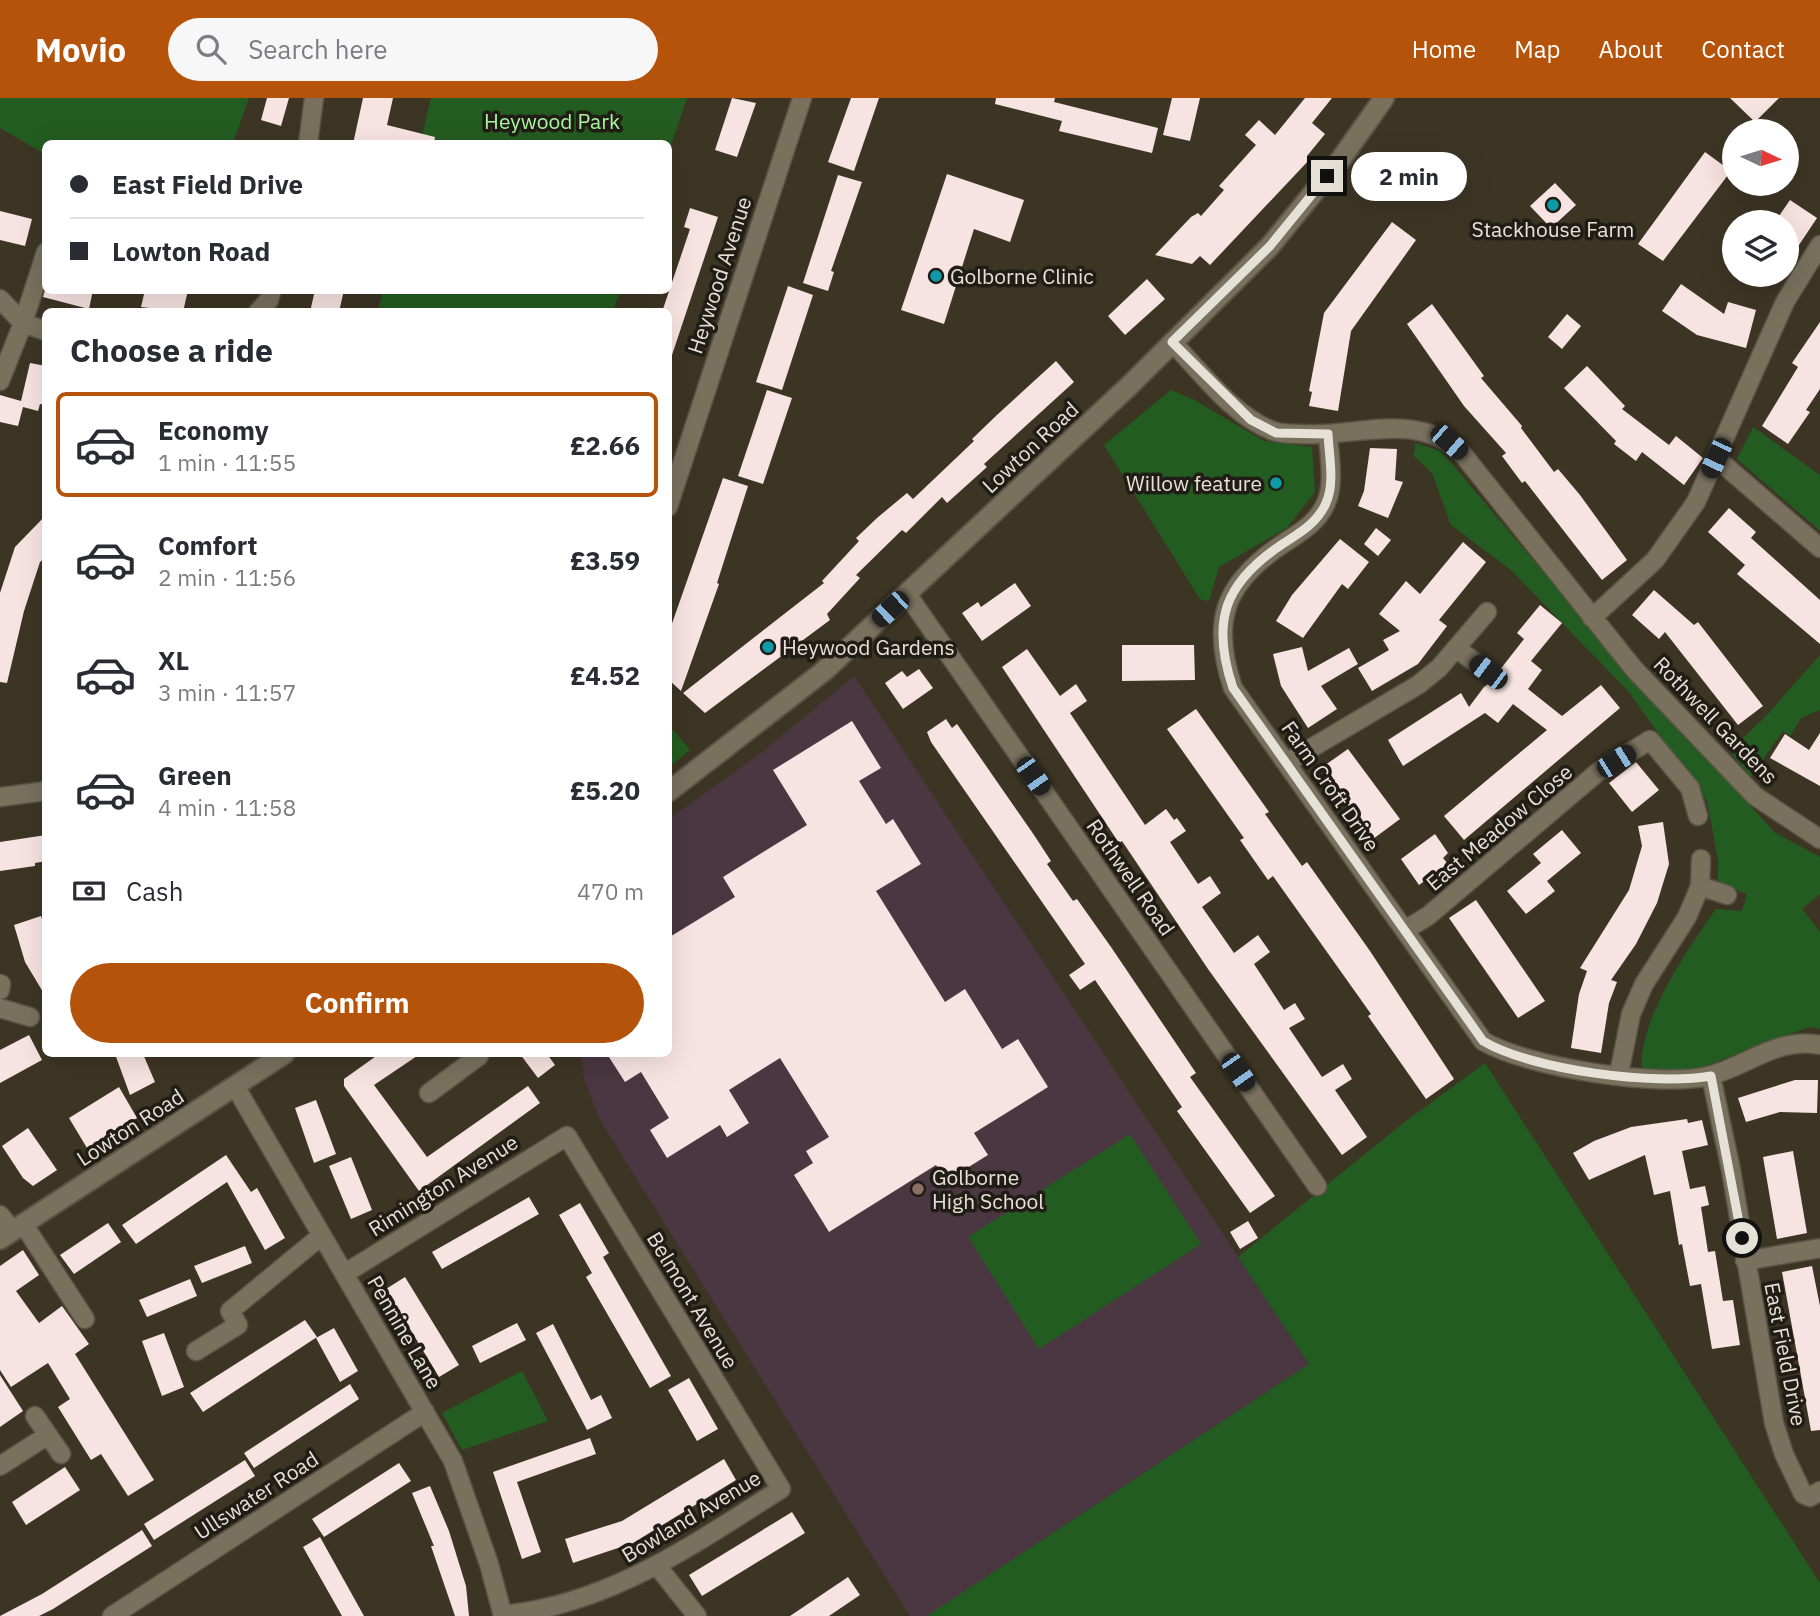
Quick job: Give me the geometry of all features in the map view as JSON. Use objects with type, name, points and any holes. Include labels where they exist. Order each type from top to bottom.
[{"type":"main road","name":"Lowton Road","points":[[672,789],[824,671],[1172,342],[1270,246],[1341,159],[1384,98]]},
{"type":"main road","name":"Lowton Road","points":[[12,1232],[279,1057]]},
{"type":"street","points":[[309,140],[314,98]]},
{"type":"street","name":"Heywood Avenue","points":[[672,495],[802,98]]},
{"type":"street","points":[[1592,618],[1655,560],[1696,502],[1785,302],[1820,245]]},
{"type":"street","points":[[0,381],[42,264]]},
{"type":"street","points":[[0,299],[23,323],[42,330]]},
{"type":"street","name":"Rothwell Gardens","points":[[1172,342],[1251,420],[1276,433],[1328,434],[1407,427],[1449,442],[1461,452],[1634,669],[1755,796],[1820,839]]},
{"type":"street","name":"Farm Croft Drive","points":[[1328,434],[1331,488],[1326,503],[1308,527],[1249,569],[1229,599],[1222,631],[1226,666],[1233,688],[1483,1041],[1504,1053],[1530,1060],[1684,1081],[1711,1076],[1780,1046],[1799,1043],[1820,1045]]},
{"type":"street","points":[[1716,458],[1820,548]]},
{"type":"street","name":"Rothwell Road","points":[[907,594],[1317,1186]]},
{"type":"street","points":[[1286,763],[1418,685],[1456,648],[1487,612]]},
{"type":"street","points":[[1456,648],[1488,672]]},
{"type":"street","name":"East Meadow Close","points":[[1405,930],[1428,916],[1598,772],[1650,740],[1690,788],[1698,816]]},
{"type":"street","points":[[0,797],[42,792]]},
{"type":"street","points":[[1619,1074],[1629,1022],[1641,988],[1687,917],[1700,886],[1701,859]]},
{"type":"street","points":[[1700,886],[1727,895]]},
{"type":"street","points":[[0,1008],[30,1017]]},
{"type":"street","points":[[429,1093],[478,1057]]},
{"type":"street","name":"East Field Drive","points":[[1711,1076],[1770,1406],[1781,1447],[1805,1496],[1820,1492]]},
{"type":"street","name":"Pennine Lane","points":[[235,1086],[425,1412],[457,1472],[489,1564],[503,1616]]},
{"type":"street","name":"Rimington Avenue","points":[[344,1274],[567,1136]]},
{"type":"street","name":"Belmont Avenue","points":[[567,1136],[781,1489]]},
{"type":"street","points":[[0,1215],[85,1319]]},
{"type":"street","points":[[196,1352],[237,1325],[230,1311],[321,1236]]},
{"type":"street","points":[[1745,1261],[1820,1248]]},
{"type":"street","name":"Ullswater Road","points":[[111,1616],[425,1412]]},
{"type":"street","points":[[35,1416],[61,1454]]},
{"type":"street","points":[[0,1466],[48,1435]]},
{"type":"street","name":"Bowland Avenue","points":[[503,1616],[584,1597],[658,1567],[781,1489]]},
{"type":"street","points":[[658,1567],[697,1616]]},
{"type":"shaded area","name":"Golborne High School","points":[[854,676],[1309,1364],[927,1616],[910,1616],[601,1122],[584,1080],[581,1057],[672,1057],[672,817],[760,754]]},
{"type":"green space","points":[[0,98],[249,98],[234,140],[42,140],[42,152],[0,128]]},
{"type":"green space","name":"Heywood Park","points":[[431,98],[687,98],[672,142],[672,140],[421,140]]},
{"type":"green space","points":[[382,294],[619,294],[614,308],[379,308]]},
{"type":"green space","points":[[1171,390],[1194,400],[1264,441],[1312,447],[1315,492],[1287,528],[1219,567],[1209,601],[1200,599],[1104,445]]},
{"type":"green space","points":[[1753,427],[1820,475],[1820,531],[1737,459]]},
{"type":"green space","points":[[1415,443],[1441,451],[1562,594],[1774,832],[1820,857],[1820,894],[1802,909],[1820,932],[1820,1029],[1809,1027],[1698,1069],[1642,1071],[1648,1030],[1656,1008],[1679,965],[1716,909],[1742,911],[1747,894],[1718,883],[1718,860],[1707,801],[1628,691],[1511,570],[1451,525],[1432,473],[1414,456]]},
{"type":"green space","points":[[1820,655],[1820,710],[1801,718],[1790,736],[1783,731],[1751,777],[1729,751],[1765,717]]},
{"type":"green space","points":[[672,729],[690,750],[672,765]]},
{"type":"green space","points":[[1485,1063],[1820,1583],[1820,1616],[927,1616],[1309,1364],[1238,1257],[1402,1124]]},
{"type":"green space","points":[[1130,1134],[1201,1244],[1039,1349],[968,1237]]},
{"type":"green space","points":[[522,1371],[548,1421],[462,1450],[442,1413]]},
{"type":"building","points":[[267,98],[289,98],[281,126],[261,120]]},
{"type":"building","points":[[363,98],[393,98],[387,125],[435,137],[435,140],[354,140]]},
{"type":"building","points":[[732,98],[756,103],[737,157],[715,150]]},
{"type":"building","points":[[851,98],[879,98],[854,171],[828,162]]},
{"type":"building","points":[[996,98],[1055,98],[1054,102],[1158,128],[1152,153],[1059,131],[1062,121],[995,104]]},
{"type":"building","points":[[1172,98],[1200,98],[1190,141],[1163,135]]},
{"type":"building","points":[[1305,98],[1332,98],[1312,123],[1325,134],[1307,156],[1310,159],[1210,265],[1200,256],[1192,264],[1155,255],[1191,217],[1198,213],[1201,216],[1224,190],[1219,186],[1256,145],[1245,135],[1259,120],[1275,135]]},
{"type":"building","points":[[1730,98],[1779,98],[1758,119],[1752,119]]},
{"type":"building","points":[[1405,152],[1439,172],[1426,195],[1391,175]]},
{"type":"building","points":[[1705,152],[1722,164],[1722,183],[1663,261],[1638,244]]},
{"type":"building","name":"Golborne Clinic","points":[[947,174],[1024,200],[1010,242],[974,229],[944,324],[901,310]]},
{"type":"building","points":[[838,175],[862,182],[831,271],[834,272],[828,291],[803,283]]},
{"type":"building","name":"Stackhouse Farm","points":[[1555,183],[1576,205],[1551,228],[1530,206]]},
{"type":"building","points":[[1790,200],[1817,218],[1799,245],[1799,210],[1783,210]]},
{"type":"building","points":[[690,208],[718,217],[672,355],[672,308],[663,308],[668,294],[672,294],[672,282],[690,229],[684,227]]},
{"type":"building","points":[[0,211],[32,219],[25,246],[0,240]]},
{"type":"building","points":[[1392,222],[1416,240],[1351,331],[1338,411],[1309,406],[1312,392],[1309,391],[1324,313]]},
{"type":"building","points":[[1147,279],[1165,299],[1125,335],[1108,316]]},
{"type":"building","points":[[1681,284],[1724,314],[1728,302],[1756,310],[1746,348],[1697,335],[1662,311]]},
{"type":"building","points":[[788,286],[813,295],[782,390],[756,382]]},
{"type":"building","points":[[44,294],[92,294],[89,308],[43,297]]},
{"type":"building","points":[[144,294],[187,294],[184,308],[141,307]]},
{"type":"building","points":[[314,294],[343,294],[340,308],[311,308]]},
{"type":"building","points":[[1432,304],[1484,376],[1481,378],[1522,426],[1554,472],[1558,469],[1580,495],[1627,560],[1602,580],[1525,481],[1522,483],[1502,456],[1506,453],[1464,406],[1407,324]]},
{"type":"building","points":[[1567,314],[1581,326],[1562,349],[1548,337]]},
{"type":"building","points":[[1820,322],[1820,389],[1806,410],[1810,412],[1788,444],[1762,426],[1798,367],[1792,363]]},
{"type":"building","points":[[1056,361],[1074,382],[984,464],[987,467],[947,503],[942,497],[906,533],[902,530],[856,575],[860,578],[827,614],[830,620],[705,713],[683,693],[824,583],[822,581],[859,541],[856,538],[907,493],[913,499],[974,441],[972,439]]},
{"type":"building","points":[[30,363],[42,365],[42,404],[38,411],[23,407],[18,426],[0,422],[0,395],[21,401]]},
{"type":"building","points":[[1587,366],[1625,406],[1622,409],[1669,445],[1676,436],[1703,458],[1684,485],[1642,452],[1636,461],[1614,444],[1616,441],[1564,388]]},
{"type":"building","points":[[767,390],[792,398],[763,484],[738,476]]},
{"type":"building","points":[[1370,448],[1397,449],[1395,480],[1403,482],[1388,518],[1358,506],[1364,491]]},
{"type":"building","points":[[723,478],[748,486],[717,583],[719,584],[681,691],[672,683],[672,624]]},
{"type":"building","points":[[1729,508],[1756,532],[1751,538],[1820,600],[1820,644],[1737,574],[1745,565],[1708,532]]},
{"type":"building","points":[[42,519],[42,560],[24,611],[7,683],[0,682],[0,593],[15,547]]},
{"type":"building","points":[[1376,528],[1391,540],[1378,556],[1364,544]]},
{"type":"building","points":[[1340,539],[1369,562],[1348,589],[1342,584],[1303,638],[1276,621],[1292,595]]},
{"type":"building","points":[[1463,542],[1486,562],[1439,620],[1447,626],[1418,664],[1372,691],[1358,668],[1389,650],[1383,640],[1400,631],[1379,614],[1406,581],[1420,594]]},
{"type":"building","points":[[1015,583],[1031,606],[982,641],[962,613],[978,602],[981,607]]},
{"type":"building","points":[[1654,590],[1694,625],[1698,622],[1763,706],[1738,725],[1665,632],[1659,639],[1632,615]]},
{"type":"building","points":[[1540,605],[1562,623],[1531,661],[1542,670],[1528,689],[1562,716],[1601,685],[1620,708],[1464,840],[1444,816],[1547,730],[1513,704],[1498,723],[1485,713],[1403,766],[1388,740],[1461,693],[1469,707],[1484,687],[1497,678],[1499,671],[1524,639],[1517,633]]},
{"type":"building","points":[[1122,645],[1194,645],[1195,680],[1122,681]]},
{"type":"building","points":[[1302,647],[1308,671],[1349,648],[1358,664],[1321,686],[1337,709],[1308,728],[1281,686],[1273,654]]},
{"type":"building","points":[[1027,649],[1060,696],[1076,684],[1087,701],[1070,713],[1145,825],[1166,809],[1186,831],[1170,842],[1198,884],[1210,876],[1221,893],[1202,907],[1234,953],[1258,935],[1270,952],[1254,964],[1284,1010],[1295,1003],[1305,1019],[1289,1028],[1322,1077],[1343,1064],[1352,1079],[1335,1090],[1367,1137],[1342,1155],[1208,969],[1122,841],[1119,843],[1002,667]]},
{"type":"building","points":[[919,669],[933,688],[903,709],[885,683],[902,671],[907,677]]},
{"type":"building","points":[[1196,709],[1269,812],[1265,814],[1302,866],[1307,862],[1370,951],[1454,1079],[1426,1099],[1368,1016],[1371,1014],[1273,876],[1268,880],[1240,840],[1244,838],[1167,729]]},
{"type":"building","points":[[946,719],[952,728],[957,724],[1034,835],[1051,861],[1047,864],[1073,901],[1077,899],[1111,947],[1196,1073],[1190,1077],[1275,1196],[1250,1213],[1177,1111],[1182,1107],[1095,980],[1080,990],[1069,975],[1085,964],[931,742],[927,732]]},
{"type":"building","points":[[852,721],[881,768],[859,781],[886,824],[893,819],[921,864],[876,891],[945,1002],[965,989],[1002,1049],[1018,1039],[1048,1087],[974,1133],[988,1155],[946,1181],[936,1165],[829,1232],[794,1175],[813,1163],[806,1151],[829,1137],[780,1058],[729,1090],[749,1123],[727,1137],[720,1125],[667,1158],[650,1130],[669,1118],[641,1072],[625,1082],[609,1057],[672,1057],[672,936],[735,897],[723,877],[807,825],[773,770]]},
{"type":"building","points":[[1820,733],[1820,786],[1770,758],[1785,734],[1809,750]]},
{"type":"building","points":[[1348,749],[1400,819],[1373,839],[1321,768]]},
{"type":"building","points":[[1636,762],[1659,790],[1632,812],[1609,783]]},
{"type":"building","points":[[1663,822],[1669,864],[1657,903],[1636,944],[1611,980],[1617,982],[1609,1003],[1601,1053],[1571,1048],[1579,994],[1587,971],[1580,968],[1629,890],[1642,846],[1638,826]]},
{"type":"building","points":[[1562,830],[1581,853],[1547,881],[1555,891],[1526,914],[1507,891],[1541,863],[1533,854]]},
{"type":"building","points":[[1435,834],[1448,853],[1443,858],[1448,864],[1419,885],[1401,859]]},
{"type":"building","points":[[42,836],[42,862],[35,863],[35,866],[0,871],[0,842]]},
{"type":"building","points":[[1476,900],[1545,1001],[1518,1018],[1449,918]]},
{"type":"building","points":[[41,916],[42,990],[25,962],[14,925]]},
{"type":"building","points":[[29,1035],[42,1060],[0,1083],[0,1050]]},
{"type":"building","points":[[116,1057],[144,1057],[155,1082],[130,1095]]},
{"type":"building","points":[[375,1057],[416,1057],[374,1085],[427,1157],[528,1086],[540,1103],[419,1191],[344,1086],[344,1079]]},
{"type":"building","points":[[522,1057],[549,1057],[555,1065],[538,1078]]},
{"type":"building","points":[[1795,1080],[1818,1080],[1817,1113],[1780,1112],[1746,1122],[1738,1098]]},
{"type":"building","points":[[119,1087],[137,1118],[87,1148],[69,1118]]},
{"type":"building","points":[[316,1100],[336,1154],[314,1163],[295,1108]]},
{"type":"building","points":[[1687,1119],[1688,1123],[1702,1120],[1708,1145],[1682,1151],[1690,1189],[1705,1186],[1709,1205],[1701,1207],[1708,1252],[1715,1251],[1723,1301],[1733,1300],[1740,1345],[1712,1349],[1701,1284],[1690,1286],[1682,1244],[1679,1245],[1670,1191],[1654,1195],[1645,1155],[1589,1180],[1573,1153],[1594,1141],[1631,1127]]},
{"type":"building","points":[[28,1128],[57,1170],[33,1186],[23,1178],[2,1146]]},
{"type":"building","points":[[1793,1151],[1807,1233],[1777,1239],[1763,1157]]},
{"type":"building","points":[[226,1155],[251,1192],[257,1188],[285,1238],[265,1250],[227,1182],[136,1244],[122,1225]]},
{"type":"building","points":[[351,1157],[372,1210],[351,1219],[329,1166]]},
{"type":"building","points":[[529,1197],[539,1214],[442,1269],[432,1252]]},
{"type":"building","points":[[580,1203],[609,1253],[603,1257],[671,1376],[650,1388],[586,1277],[592,1273],[559,1215]]},
{"type":"building","points":[[1248,1221],[1258,1238],[1240,1249],[1230,1232]]},
{"type":"building","points":[[108,1223],[121,1242],[74,1274],[60,1255]]},
{"type":"building","points":[[245,1246],[252,1263],[202,1283],[194,1266]]},
{"type":"building","points":[[23,1250],[39,1275],[16,1291],[39,1323],[62,1306],[89,1344],[75,1354],[154,1480],[128,1496],[101,1454],[91,1460],[58,1407],[70,1399],[48,1363],[11,1387],[0,1370],[0,1266]]},
{"type":"building","points":[[1812,1266],[1820,1306],[1820,1430],[1811,1431],[1782,1272]]},
{"type":"building","points":[[405,1277],[459,1365],[439,1377],[386,1289]]},
{"type":"building","points":[[190,1279],[197,1296],[147,1317],[139,1300]]},
{"type":"building","points":[[305,1320],[317,1337],[203,1412],[190,1393]]},
{"type":"building","points":[[517,1323],[526,1340],[480,1363],[472,1346]]},
{"type":"building","points":[[553,1324],[591,1400],[601,1395],[612,1418],[587,1430],[536,1333]]},
{"type":"building","points":[[334,1328],[358,1371],[340,1382],[316,1338]]},
{"type":"building","points":[[164,1333],[184,1387],[162,1396],[142,1341]]},
{"type":"building","points":[[0,1375],[23,1411],[0,1427]]},
{"type":"building","points":[[689,1378],[718,1429],[697,1441],[668,1390]]},
{"type":"building","points":[[350,1384],[359,1399],[254,1468],[244,1453]]},
{"type":"building","points":[[590,1438],[596,1454],[517,1482],[541,1552],[522,1559],[493,1472]]},
{"type":"building","points":[[724,1459],[736,1480],[633,1543],[573,1563],[565,1539],[622,1521]]},
{"type":"building","points":[[245,1460],[255,1476],[154,1540],[144,1524]]},
{"type":"building","points":[[399,1463],[411,1481],[324,1537],[312,1519]]},
{"type":"building","points":[[65,1467],[80,1490],[26,1525],[12,1502]]},
{"type":"building","points":[[430,1486],[449,1531],[466,1586],[469,1616],[455,1616],[431,1546],[434,1546],[412,1493]]},
{"type":"building","points":[[792,1512],[805,1533],[702,1596],[689,1575]]},
{"type":"building","points":[[142,1530],[152,1546],[53,1609],[39,1616],[0,1616],[42,1594]]},
{"type":"building","points":[[320,1537],[364,1616],[342,1616],[303,1547]]},
{"type":"building","points":[[848,1577],[860,1595],[829,1616],[790,1616]]},
{"type":"place","name":"Stackhouse Farm","points":[[1553,205]]},
{"type":"place","name":"Golborne Clinic","points":[[936,276]]},
{"type":"place","name":"Willow feature","points":[[1276,483]]},
{"type":"place","name":"Heywood Gardens","points":[[768,647]]},
{"type":"place","name":"Golborne High School","points":[[918,1189]]},
{"type":"route","points":[[1327,176],[1270,246],[1172,342],[1251,420],[1276,433],[1328,434],[1331,488],[1318,517],[1249,569],[1229,599],[1224,614],[1222,644],[1233,688],[1483,1041],[1516,1057],[1582,1069],[1684,1081],[1711,1076],[1742,1238]]}]
